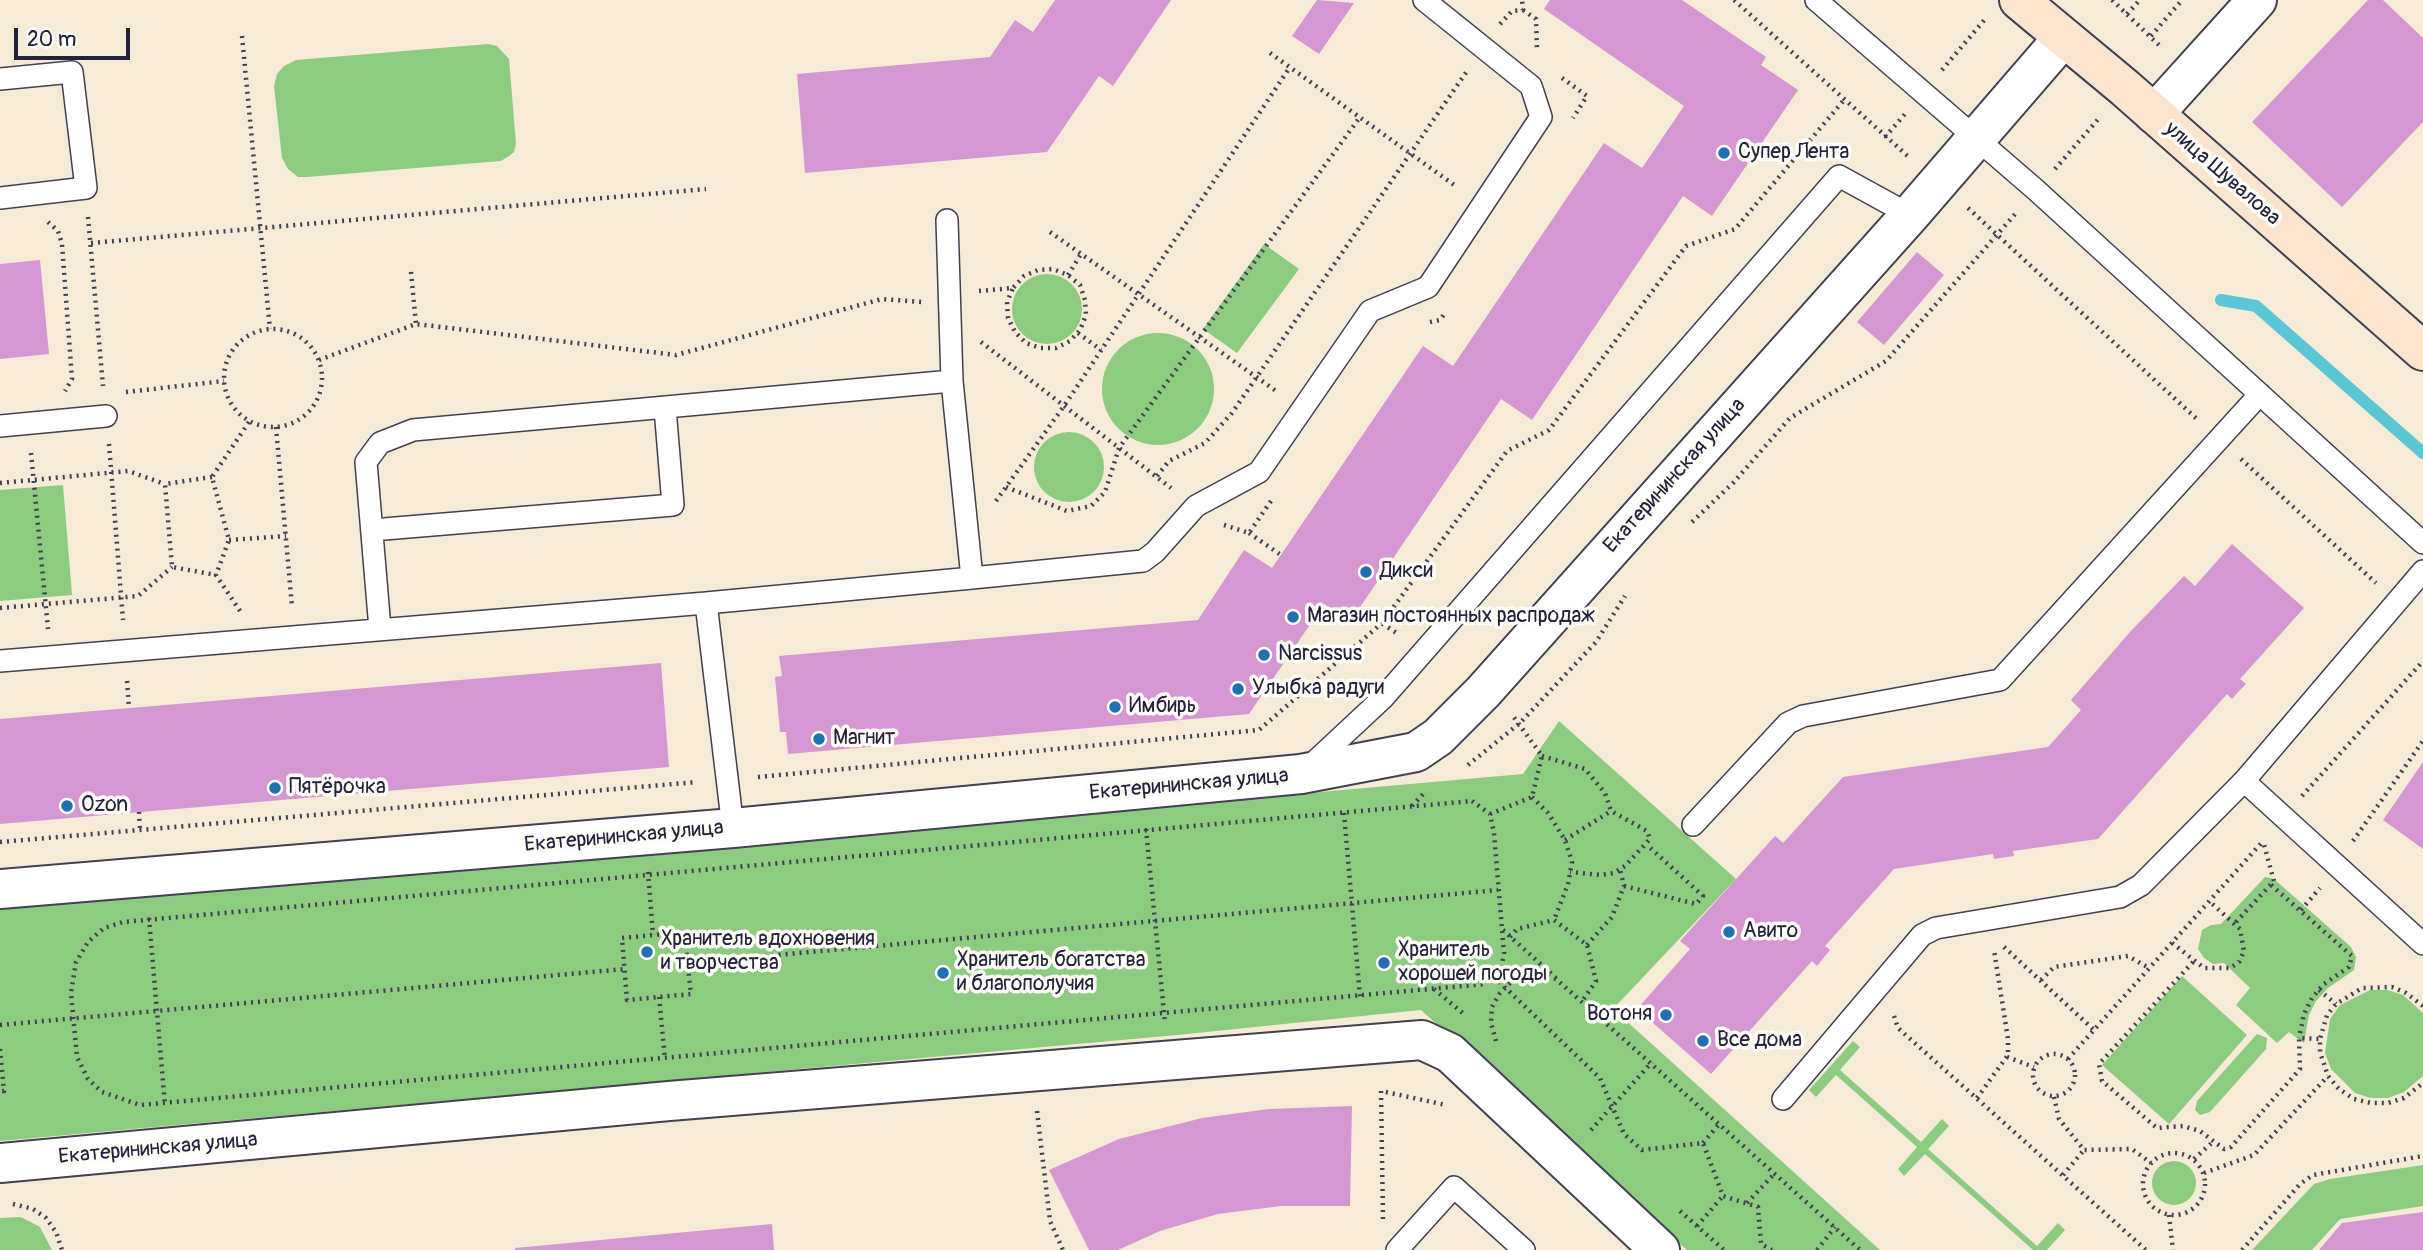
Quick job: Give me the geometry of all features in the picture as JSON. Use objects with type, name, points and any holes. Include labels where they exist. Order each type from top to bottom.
[{"type":"street","points":[[2154,114],[2257,0]]},
{"type":"street","name":"улица Шувалова","points":[[2006,5],[2063,38],[2154,114],[2423,351]]},
{"type":"street","name":"Екатерининская улица","points":[[0,889],[733,828],[1301,774],[1416,751],[1438,737],[1483,692],[1910,215],[2063,38]]},
{"type":"street","name":"Екатерининская улица","points":[[0,1163],[724,1096],[1422,1040],[1450,1054],[1660,1250]]},
{"type":"lane","points":[[0,661],[706,603],[1143,561],[1155,552],[1196,506],[1259,472],[1370,311],[1428,287],[1541,117],[1531,86],[1424,0]]},
{"type":"lane","points":[[1816,0],[1976,138],[2423,543]]},
{"type":"lane","points":[[0,79],[72,72],[86,188],[0,198]]},
{"type":"lane","points":[[1301,774],[1383,698],[1839,176],[1910,215]]},
{"type":"lane","points":[[947,220],[952,381],[972,578]]},
{"type":"lane","points":[[380,629],[366,462],[380,443],[413,430],[952,381]]},
{"type":"lane","points":[[1693,825],[1788,723],[1803,716],[2000,680],[2260,394]]},
{"type":"lane","points":[[372,530],[673,505],[665,408]]},
{"type":"lane","points":[[0,426],[106,416]]},
{"type":"lane","points":[[1783,1099],[1922,935],[1936,928],[2120,897],[2141,885],[2244,781],[2423,570]]},
{"type":"lane","points":[[706,603],[733,828]]},
{"type":"lane","points":[[2244,781],[2423,944]]},
{"type":"lane","points":[[1397,1250],[1454,1187],[1524,1250]]},
{"type":"path","points":[[1522,0],[1522,10]]},
{"type":"path","points":[[1734,0],[1997,234],[2396,601]]},
{"type":"path","points":[[2127,14],[2140,0]]},
{"type":"path","points":[[2151,36],[2182,0]]},
{"type":"path","points":[[1923,93],[2006,5]]},
{"type":"path","points":[[1491,26],[1496,29],[1512,11],[1522,10],[1536,19],[1538,35],[1533,57]]},
{"type":"path","points":[[242,36],[270,329]]},
{"type":"path","points":[[1157,477],[1169,461],[1205,443],[1232,413],[1483,47]]},
{"type":"path","points":[[1270,53],[1483,206]]},
{"type":"path","points":[[965,511],[992,507],[1290,67]]},
{"type":"path","points":[[1555,73],[1587,96],[1572,119]]},
{"type":"path","points":[[0,842],[727,780],[1259,730],[1382,623],[1507,451],[1549,430],[1686,246],[1735,229],[1844,100]]},
{"type":"path","points":[[1006,487],[1067,511],[1091,506],[1105,492],[1119,448],[1201,339],[1360,117]]},
{"type":"path","points":[[86,188],[125,650]]},
{"type":"path","points":[[91,243],[706,189]]},
{"type":"path","points":[[46,220],[58,231],[62,244],[72,379],[64,393]]},
{"type":"path","points":[[1050,232],[1302,409]]},
{"type":"path","points":[[1685,528],[1733,483],[1790,418],[1886,361],[1997,234]]},
{"type":"path","points":[[1068,275],[1081,254]]},
{"type":"path","points":[[1053,269],[1068,275],[1080,285],[1085,300],[1086,316],[1078,333],[1070,341],[1056,348],[1040,348],[1026,343],[1015,332],[1008,318],[1007,302],[1013,288],[1024,276],[1038,270],[1053,269]]},
{"type":"path","points":[[411,272],[416,324]]},
{"type":"path","points":[[1428,322],[1440,320],[1447,309]]},
{"type":"path","points":[[270,329],[296,334],[310,345],[319,360],[322,377],[320,393],[312,409],[299,420],[276,426],[249,422],[236,411],[227,396],[223,381],[226,362],[234,347],[247,336],[270,329]]},
{"type":"path","points":[[1078,333],[1101,349]]},
{"type":"path","points":[[104,395],[223,381]]},
{"type":"path","points":[[0,483],[128,471],[165,484],[212,477],[249,422]]},
{"type":"path","points":[[28,423],[51,656]]},
{"type":"path","points":[[276,426],[295,636]]},
{"type":"path","points":[[212,477],[229,540],[216,575]]},
{"type":"path","points":[[165,484],[172,568]]},
{"type":"path","points":[[1249,533],[1279,490]]},
{"type":"path","points":[[1218,523],[1249,533],[1281,555]]},
{"type":"path","points":[[229,540],[286,536]]},
{"type":"path","points":[[0,608],[138,596],[172,568],[216,575],[250,625],[251,640]]},
{"type":"path","points":[[1458,772],[1484,755],[1520,723],[1596,642],[1630,589]]},
{"type":"path","points":[[1359,608],[1402,637]]},
{"type":"path","points":[[2068,1059],[2423,661]]},
{"type":"path","points":[[115,678],[127,677],[129,708]]},
{"type":"path","points":[[1504,709],[1520,723],[1542,756],[1585,769],[1605,793],[1611,811],[1647,831],[1650,839],[1647,845],[1620,870],[1601,875],[1570,872]]},
{"type":"path","points":[[2301,911],[2423,741]]},
{"type":"path","points":[[1532,797],[1542,756]]},
{"type":"path","points":[[1411,806],[1428,791]]},
{"type":"path","points":[[1490,814],[1532,797]]},
{"type":"path","points":[[1532,797],[1548,813],[1565,840],[1572,862],[1554,919]]},
{"type":"path","points":[[1472,801],[1490,814],[1502,929],[1501,970],[1485,984],[1360,997],[1164,1012],[165,1104],[141,1105],[102,1092],[88,1079],[77,1057],[71,993],[76,962],[88,942],[104,928],[149,919],[1344,813],[1472,801]]},
{"type":"path","points":[[1565,840],[1611,811]]},
{"type":"path","points":[[1344,813],[1360,997]]},
{"type":"path","points":[[1145,820],[1167,1036]]},
{"type":"path","points":[[2236,922],[2274,881],[2263,841]]},
{"type":"path","points":[[1624,886],[1696,904],[1703,896],[1647,845]]},
{"type":"path","points":[[647,862],[653,935]]},
{"type":"path","points":[[1587,945],[1612,917],[1624,886],[1620,870]]},
{"type":"path","points":[[2193,962],[2099,1064],[2099,1073],[2102,1081],[2157,1128],[2183,1126],[2200,1131],[2224,1149],[2231,1147],[2300,1069],[2299,1038],[2304,1014],[2319,990],[2349,967],[2351,956],[2271,885]]},
{"type":"path","points":[[688,963],[1498,890]]},
{"type":"path","points":[[2172,943],[2204,968],[2230,968],[2239,962],[2244,951],[2243,936],[2236,922],[2209,901]]},
{"type":"path","points":[[149,919],[166,1115]]},
{"type":"path","points":[[1510,937],[1517,929],[1554,919]]},
{"type":"path","points":[[1554,919],[1587,945],[1596,981],[1583,1000]]},
{"type":"path","points":[[1502,929],[1860,1250]]},
{"type":"path","points":[[684,932],[691,994],[628,1000],[621,938],[653,935],[684,932]]},
{"type":"path","points":[[1981,949],[2006,947],[2094,1030]]},
{"type":"path","points":[[1977,1098],[2007,1057],[2008,1039],[1994,948]]},
{"type":"path","points":[[2041,980],[2054,967],[2128,956],[2150,968]]},
{"type":"path","points":[[0,1025],[625,969]]},
{"type":"path","points":[[1499,1045],[1491,1023],[1492,1007],[1506,987],[1525,975],[1541,974],[1556,979]]},
{"type":"path","points":[[1493,977],[1600,1077],[1624,1134],[1642,1150],[1703,1143],[1720,1124]]},
{"type":"path","points":[[2423,1006],[2406,993],[2377,985],[2355,991],[2336,1004],[2328,1014],[2320,1039],[2320,1052],[2328,1076],[2339,1089],[2371,1103],[2388,1103],[2404,1098],[2423,1083]]},
{"type":"path","points":[[2319,990],[2336,1004]]},
{"type":"path","points":[[659,997],[666,1069]]},
{"type":"path","points":[[1892,1003],[1898,1028],[2146,1250]]},
{"type":"path","points":[[2299,1038],[2320,1039]]},
{"type":"path","points":[[0,1049],[4,1091],[0,1091]]},
{"type":"path","points":[[2059,1054],[2068,1059],[2074,1068],[2072,1087],[2064,1094],[2054,1097],[2044,1094],[2036,1087],[2034,1068],[2040,1059],[2059,1054]]},
{"type":"path","points":[[2007,1057],[2034,1068]]},
{"type":"path","points":[[1591,1130],[1652,1062]]},
{"type":"path","points":[[2204,1173],[2254,1155],[2328,1076]]},
{"type":"path","points":[[1379,1230],[1384,1218],[1381,1091],[1457,1107]]},
{"type":"path","points":[[2054,1097],[2059,1119],[2084,1150]]},
{"type":"path","points":[[1036,1102],[1050,1221],[1063,1250]]},
{"type":"path","points":[[2194,1160],[2214,1140]]},
{"type":"path","points":[[1703,1143],[1723,1196]]},
{"type":"path","points":[[2063,1175],[2084,1150],[2132,1149],[2151,1163]]},
{"type":"path","points":[[2172,1152],[2184,1153],[2194,1160],[2204,1173],[2206,1186],[2202,1199],[2194,1208],[2182,1214],[2169,1215],[2157,1210],[2147,1200],[2143,1187],[2144,1174],[2151,1163],[2172,1152]]},
{"type":"path","points":[[2242,1250],[2300,1184],[2313,1175],[2423,1156]]},
{"type":"path","points":[[1747,1203],[1774,1173]]},
{"type":"path","points":[[1723,1196],[1758,1207],[1761,1244],[1772,1250]]},
{"type":"path","points":[[1697,1226],[1723,1196]]},
{"type":"path","points":[[8,1204],[33,1209],[46,1218],[56,1232],[62,1250]]},
{"type":"path","points":[[2169,1215],[2173,1250]]},
{"type":"path","points":[[1817,1250],[1835,1227]]},
{"type":"green space","points":[[488,44],[497,46],[509,59],[516,144],[514,152],[501,161],[307,177],[298,177],[288,169],[282,158],[274,86],[277,74],[284,66],[296,60]]},
{"type":"green space","points":[[1264,244],[1299,269],[1237,353],[1203,329]]},
{"type":"green space","points":[[1047,274],[1072,284],[1082,309],[1072,334],[1047,344],[1022,334],[1012,309],[1022,284]]},
{"type":"green space","points":[[1158,333],[1179,337],[1198,349],[1210,368],[1214,389],[1210,410],[1198,429],[1179,441],[1158,445],[1137,441],[1118,429],[1106,410],[1102,389],[1106,368],[1118,349],[1137,337]]},
{"type":"green space","points":[[1069,432],[1094,442],[1104,467],[1094,492],[1069,502],[1044,492],[1034,467],[1044,442]]},
{"type":"green space","points":[[63,485],[72,595],[0,601],[0,490]]},
{"type":"green space","points":[[1559,721],[1736,879],[1613,1009],[1880,1250],[1687,1250],[1421,1010],[1177,1035],[0,1141],[0,909],[1523,774]]},
{"type":"green space","points":[[2265,877],[2274,879],[2351,947],[2356,957],[2354,970],[2328,988],[2316,1001],[2309,1015],[2304,1043],[2289,1032],[2277,1043],[2236,1005],[2250,988],[2224,963],[2213,964],[2204,958],[2198,949],[2202,930],[2221,924]]},
{"type":"green space","points":[[2182,976],[2247,1035],[2169,1124],[2102,1065]]},
{"type":"green space","points":[[2370,990],[2388,990],[2403,995],[2423,1013],[2423,1076],[2404,1092],[2388,1098],[2371,1098],[2355,1093],[2331,1069],[2325,1053],[2330,1019],[2340,1005]]},
{"type":"green space","points":[[2257,1034],[2267,1038],[2266,1049],[2210,1112],[2200,1115],[2195,1110],[2197,1101]]},
{"type":"green space","points":[[1853,1041],[1860,1047],[1840,1070],[1921,1142],[1942,1119],[1949,1126],[1928,1149],[2037,1246],[2058,1223],[2065,1230],[2047,1250],[2033,1250],[1925,1154],[1904,1176],[1898,1169],[1917,1147],[1836,1075],[1816,1097],[1809,1090]]},
{"type":"green space","points":[[2174,1161],[2183,1162],[2190,1167],[2195,1174],[2195,1192],[2190,1199],[2183,1204],[2174,1205],[2165,1204],[2158,1199],[2153,1192],[2152,1183],[2153,1174],[2158,1167],[2165,1162]]},
{"type":"green space","points":[[2423,1165],[2423,1206],[2340,1219],[2312,1250],[2252,1250],[2314,1184],[2330,1179]]},
{"type":"green space","points":[[21,1217],[40,1227],[52,1250],[0,1250],[0,1218]]},
{"type":"building","points":[[1055,0],[1171,0],[1113,86],[1099,76],[1047,152],[805,173],[797,74],[990,57],[1015,20],[1033,32]]},
{"type":"building","points":[[1317,0],[1354,3],[1319,54],[1292,36]]},
{"type":"building","points":[[1550,0],[1682,0],[1766,57],[1761,65],[1798,90],[1712,216],[1683,196],[1532,420],[1501,399],[1350,622],[1324,604],[1249,714],[788,754],[786,732],[780,732],[775,677],[782,676],[779,656],[1198,620],[1244,550],[1272,568],[1423,346],[1453,366],[1604,143],[1642,168],[1684,106],[1544,9]]},
{"type":"building","points":[[2368,0],[2383,0],[2423,38],[2423,122],[2342,207],[2252,122]]},
{"type":"building","points":[[1917,252],[1944,275],[1884,345],[1857,322]]},
{"type":"building","points":[[40,260],[49,354],[0,359],[0,264]]},
{"type":"building","points":[[2232,544],[2304,608],[2240,679],[2246,684],[2232,699],[2227,694],[2098,839],[2013,851],[2014,856],[1994,859],[1993,854],[1894,869],[1825,946],[1830,950],[1817,966],[1812,961],[1711,1074],[1637,1009],[1690,949],[1680,941],[1775,836],[1783,843],[1843,777],[2048,747],[2081,710],[2071,700],[2130,632],[2184,576],[2195,586]]},
{"type":"building","points":[[661,663],[669,767],[0,824],[0,719]]},
{"type":"building","points":[[2423,762],[2423,849],[2383,820]]},
{"type":"building","points":[[1352,1106],[1350,1206],[1281,1206],[1218,1214],[1160,1231],[1118,1250],[1089,1250],[1049,1170],[1119,1139],[1202,1118],[1269,1109]]},
{"type":"building","points":[[2423,1212],[2423,1250],[2319,1250],[2342,1223]]},
{"type":"building","points":[[772,1224],[774,1250],[515,1250],[515,1248]]},
{"type":"waterway","points":[[2221,300],[2256,306],[2423,453]]},
{"type":"place","name":"Супер Лента","points":[[1724,153]]},
{"type":"place","name":"Дикси","points":[[1366,572]]},
{"type":"place","name":"Магазин постоянных распродаж","points":[[1293,617]]},
{"type":"place","name":"Narcissus","points":[[1264,655]]},
{"type":"place","name":"Улыбка радуги","points":[[1238,689]]},
{"type":"place","name":"Имбирь","points":[[1115,707]]},
{"type":"place","name":"Магнит","points":[[819,739]]},
{"type":"place","name":"Пятёрочка","points":[[275,788]]},
{"type":"place","name":"Ozon","points":[[67,806]]},
{"type":"place","name":"Авито","points":[[1729,932]]},
{"type":"place","name":"Хранитель вдохновения и творчества","points":[[647,952]]},
{"type":"place","name":"Хранитель хорошей погоды","points":[[1384,963]]},
{"type":"place","name":"Хранитель богатства и благополучия","points":[[943,973]]},
{"type":"place","name":"Вотоня","points":[[1666,1015]]},
{"type":"place","name":"Все дома","points":[[1703,1041]]}]
